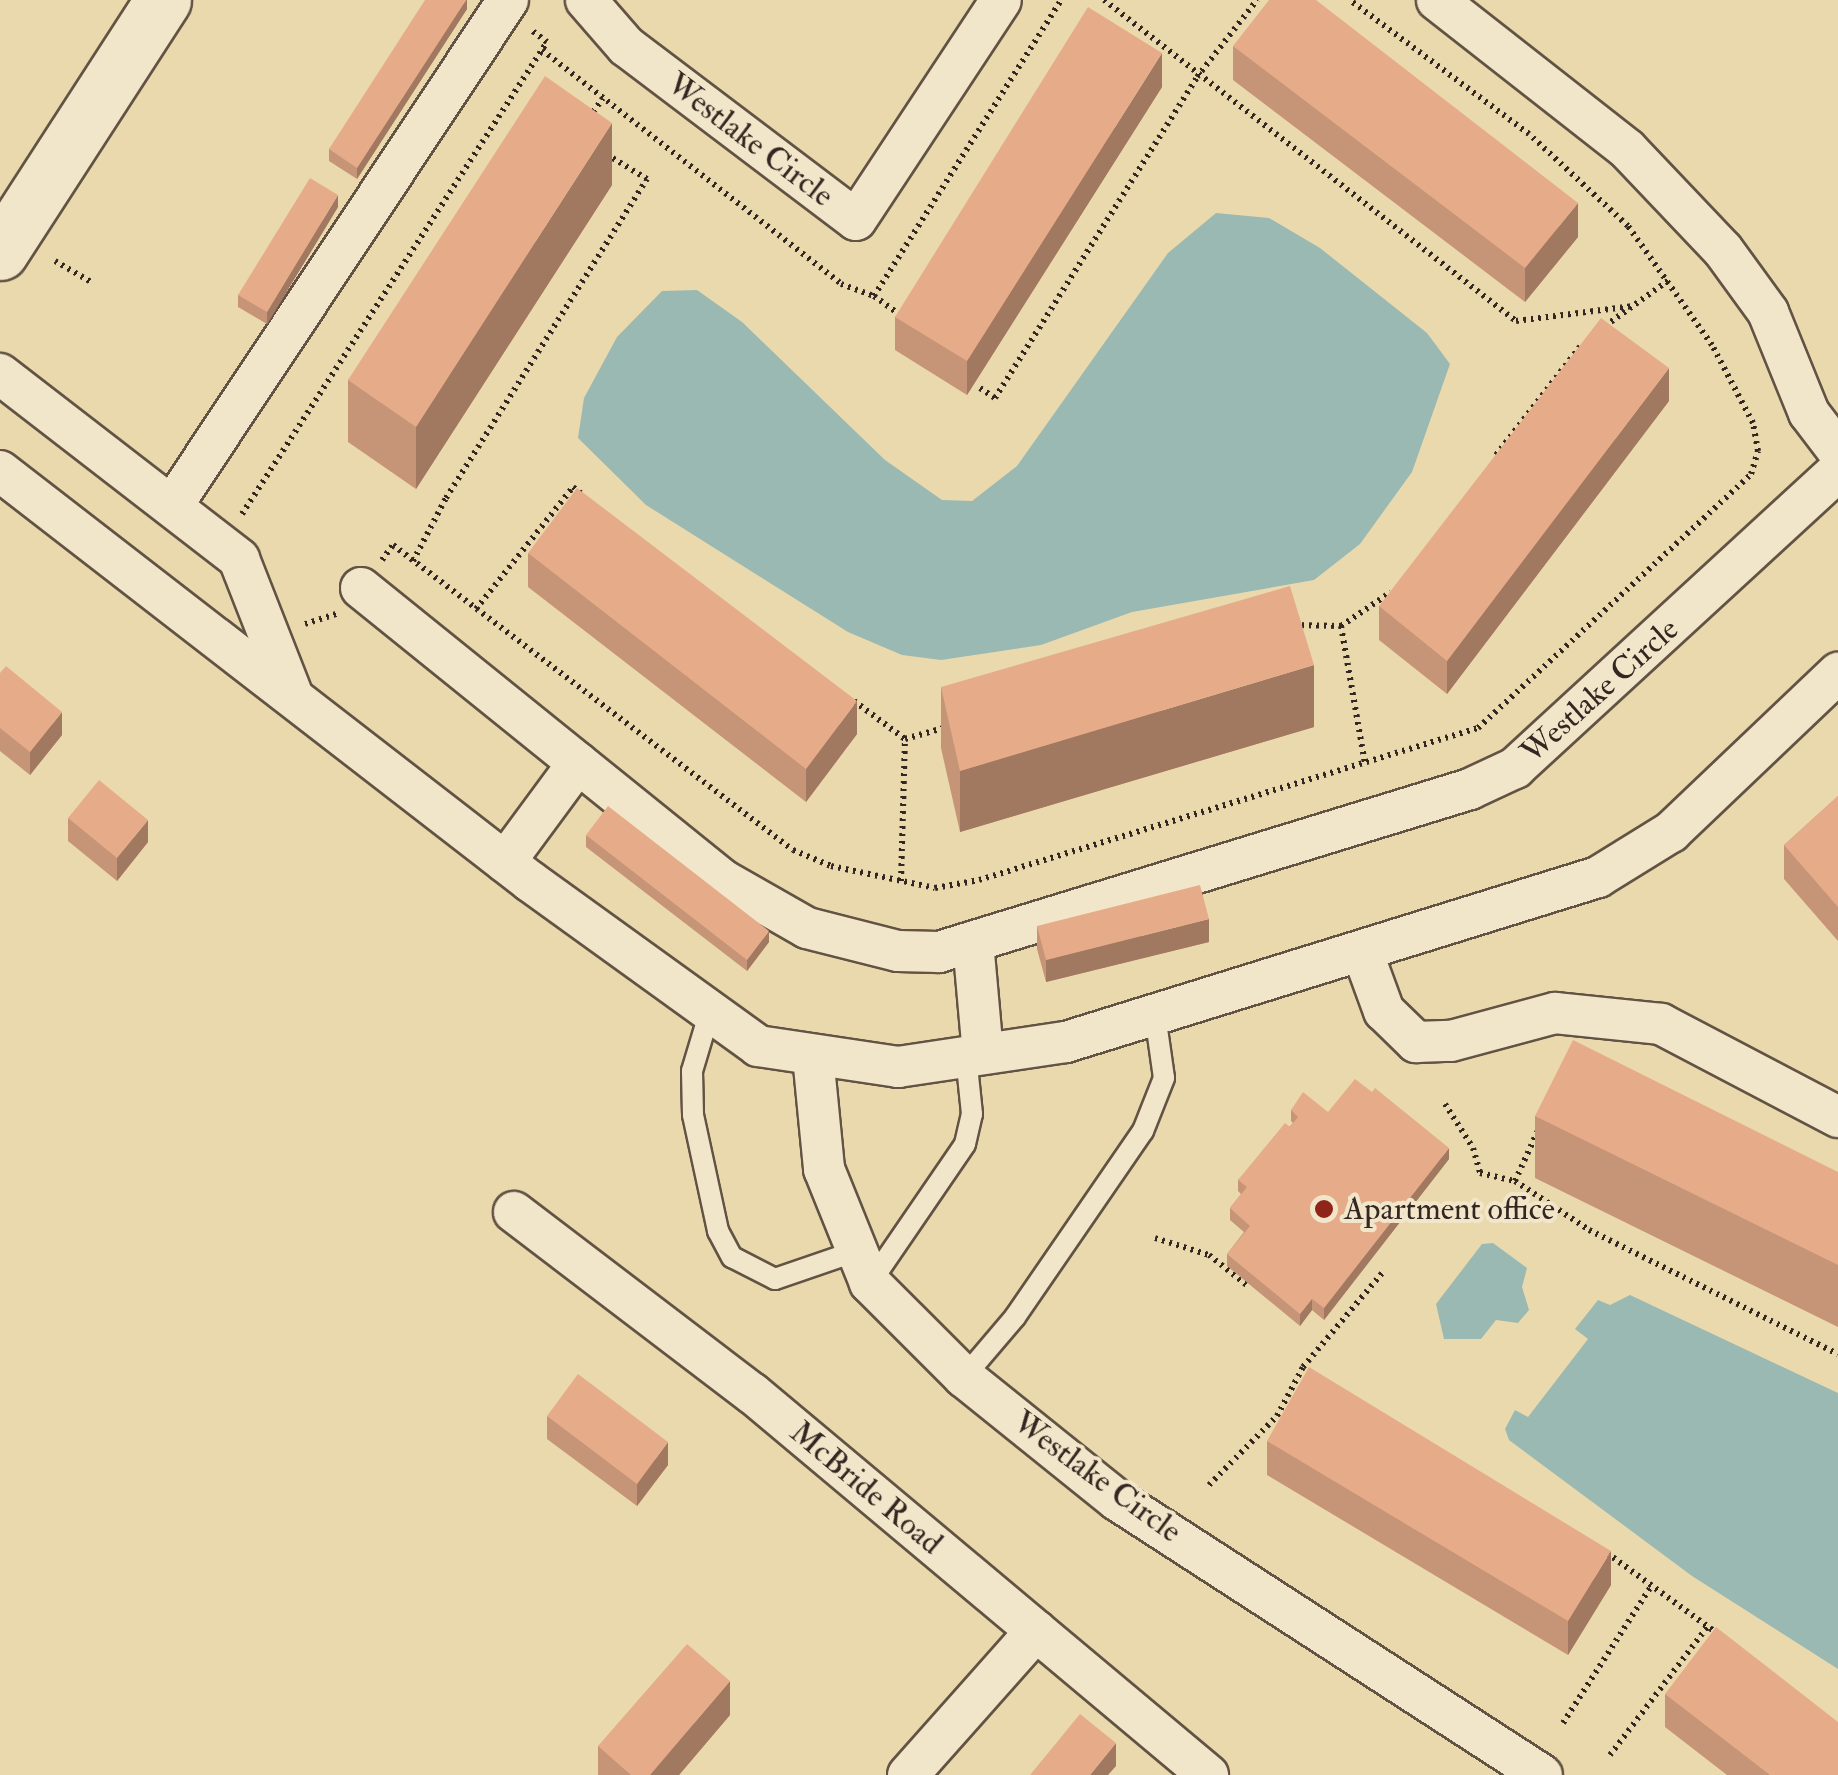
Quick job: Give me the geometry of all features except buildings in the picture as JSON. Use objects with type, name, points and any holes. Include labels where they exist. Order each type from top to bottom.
[{"type":"main road","points":[[0,252],[164,0]]},
{"type":"street","name":"Westlake Circle","points":[[586,0],[626,46],[856,220],[1001,0]]},
{"type":"street","points":[[1437,0],[1627,149],[1724,250],[1768,312],[1809,413],[1838,451]]},
{"type":"street","points":[[172,506],[515,12]]},
{"type":"street","points":[[0,374],[239,559],[291,692]]},
{"type":"street","points":[[0,471],[291,692],[505,862],[758,1046],[898,1067],[1066,1042],[1598,877],[1671,832],[1838,672]]},
{"type":"street","name":"Westlake Circle","points":[[362,588],[723,880],[808,928],[898,952],[939,952],[1470,789],[1515,768],[1838,471]]},
{"type":"street","points":[[505,862],[578,763]]},
{"type":"street","points":[[974,942],[975,1055]]},
{"type":"street","points":[[1362,951],[1384,1011],[1416,1042],[1451,1041],[1556,1013],[1660,1024],[1838,1117]]},
{"type":"street","name":"Westlake Circle","points":[[813,1056],[824,1169],[864,1267],[964,1377],[1117,1500],[1542,1775]]},
{"type":"street","name":"McBride Road","points":[[514,1212],[752,1393],[1208,1775]]},
{"type":"street","points":[[908,1775],[1036,1631]]},
{"type":"lane","points":[[710,1011],[692,1071],[692,1115],[718,1230],[732,1257],[774,1279],[864,1267],[965,1144],[972,1114],[975,1055]]},
{"type":"lane","points":[[964,1377],[1015,1317],[1144,1131],[1164,1078],[1155,1015]]},
{"type":"path","points":[[874,296],[1061,0]]},
{"type":"path","points":[[1104,0],[1197,77],[1516,321],[1634,305]]},
{"type":"path","points":[[980,388],[994,398],[1197,77],[1257,0]]},
{"type":"path","points":[[292,609],[300,626],[344,611],[394,545],[793,850],[831,866],[934,888],[979,880],[1478,728],[1752,474],[1758,451],[1753,423],[1669,280],[1628,226],[1529,134],[1350,0]]},
{"type":"path","points":[[228,514],[236,522],[264,488],[547,42],[515,12]]},
{"type":"path","points":[[542,50],[841,284],[874,296],[904,318]]},
{"type":"path","points":[[585,124],[603,98]]},
{"type":"path","points":[[414,561],[446,498],[647,179],[590,145]]},
{"type":"path","points":[[55,261],[93,284]]},
{"type":"path","points":[[1483,471],[1577,347],[1669,280]]},
{"type":"path","points":[[476,609],[572,487],[588,499]]},
{"type":"path","points":[[1280,625],[1341,626],[1390,594],[1401,579]]},
{"type":"path","points":[[1341,626],[1365,764]]},
{"type":"path","points":[[842,691],[905,740]]},
{"type":"path","points":[[905,740],[961,722]]},
{"type":"path","points":[[901,881],[905,740]]},
{"type":"path","points":[[1445,1104],[1473,1148],[1480,1173],[1515,1181],[1589,1230],[1838,1354]]},
{"type":"path","points":[[1515,1181],[1546,1110]]},
{"type":"path","points":[[1155,1238],[1209,1255],[1248,1286]]},
{"type":"path","points":[[1209,1485],[1277,1416],[1303,1367],[1384,1272]]},
{"type":"path","points":[[1303,1367],[1316,1376]]},
{"type":"path","points":[[1597,1547],[1723,1638]]},
{"type":"path","points":[[1563,1723],[1652,1584]]},
{"type":"path","points":[[1610,1755],[1708,1626]]},
{"type":"water","points":[[1216,213],[1269,218],[1320,248],[1427,333],[1450,364],[1412,472],[1360,544],[1314,580],[1132,612],[1041,645],[941,660],[902,655],[848,632],[646,505],[578,438],[584,398],[617,337],[662,291],[697,290],[742,322],[885,460],[942,500],[972,501],[1017,466],[1168,253]]},
{"type":"water","points":[[1493,1243],[1527,1268],[1522,1287],[1529,1310],[1518,1323],[1496,1320],[1481,1339],[1444,1339],[1436,1304],[1482,1244]]},
{"type":"water","points":[[1630,1295],[1838,1393],[1838,1669],[1692,1576],[1509,1440],[1505,1429],[1515,1410],[1528,1417],[1588,1339],[1575,1329],[1598,1300],[1610,1305]]},
{"type":"place","name":"Apartment office","points":[[1324,1209]]}]
